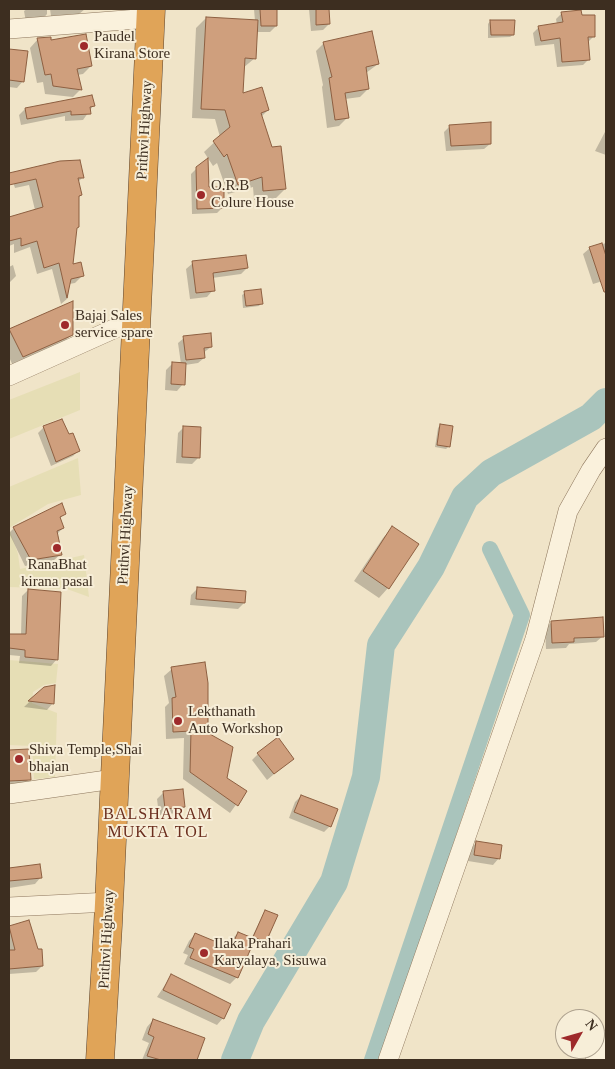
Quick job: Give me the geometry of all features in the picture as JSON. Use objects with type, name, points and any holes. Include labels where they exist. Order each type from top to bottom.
[{"type":"highway","name":"Prithvi Highway","points":[[100,1060],[151,14]]},
{"type":"street","points":[[9,29],[151,14]]},
{"type":"street","points":[[9,376],[136,319]]},
{"type":"street","points":[[388,1060],[535,639],[568,511],[606,448]]},
{"type":"street","points":[[9,794],[114,779]]},
{"type":"street","points":[[9,907],[109,902]]},
{"type":"street","points":[[595,1060],[606,1040]]},
{"type":"shaded area","points":[[80,372],[80,410],[9,439],[9,400]]},
{"type":"shaded area","points":[[78,458],[81,495],[48,504],[9,528],[9,487]]},
{"type":"shaded area","points":[[9,528],[18,554],[20,569],[84,555],[89,597],[67,589],[9,587]]},
{"type":"shaded area","points":[[9,660],[58,664],[56,683],[44,685],[33,692],[32,703],[57,713],[55,777],[34,779],[32,746],[9,745]]},
{"type":"building","points":[[260,9],[277,9],[277,26],[261,26]]},
{"type":"building","points":[[316,9],[329,9],[330,24],[316,25]]},
{"type":"building","points":[[581,10],[582,15],[595,15],[595,37],[588,37],[590,60],[562,62],[560,38],[541,41],[538,26],[563,22],[561,12]]},
{"type":"building","points":[[206,17],[258,20],[256,59],[245,58],[243,93],[262,87],[269,110],[261,113],[272,147],[281,146],[286,189],[263,191],[262,177],[238,185],[227,154],[224,157],[213,141],[230,127],[225,110],[201,109]]},
{"type":"building","points":[[490,20],[515,20],[514,35],[491,35]]},
{"type":"building","points":[[372,31],[379,64],[366,67],[369,89],[345,93],[349,118],[335,120],[329,78],[332,77],[323,42]]},
{"type":"building","points":[[86,34],[92,66],[77,69],[82,90],[53,86],[51,74],[45,75],[37,38],[51,37],[51,40]]},
{"type":"building","points":[[9,49],[28,51],[24,82],[9,80]]},
{"type":"building","points":[[92,95],[95,106],[90,107],[91,114],[71,115],[71,111],[27,119],[25,108]]},
{"type":"building","points":[[491,122],[491,144],[451,146],[449,125]]},
{"type":"building","points":[[208,158],[209,187],[224,187],[224,208],[197,209],[196,167]]},
{"type":"building","points":[[80,160],[84,178],[78,178],[82,195],[79,196],[79,227],[77,228],[73,264],[81,262],[84,276],[71,279],[67,298],[59,263],[44,268],[37,241],[21,246],[21,238],[9,241],[9,217],[43,207],[36,179],[9,185],[9,173],[60,161]]},
{"type":"building","points":[[602,243],[606,256],[606,292],[604,292],[589,247]]},
{"type":"building","points":[[246,255],[248,268],[213,273],[215,291],[196,293],[192,261]]},
{"type":"building","points":[[261,289],[263,304],[246,306],[244,291]]},
{"type":"building","points":[[73,301],[73,335],[23,357],[9,329]]},
{"type":"building","points":[[211,333],[212,347],[204,348],[205,358],[186,360],[183,336]]},
{"type":"building","points":[[172,362],[186,363],[185,385],[171,384]]},
{"type":"building","points":[[62,419],[69,434],[73,433],[80,451],[56,462],[43,426]]},
{"type":"building","points":[[440,424],[453,426],[450,447],[437,445]]},
{"type":"building","points":[[183,426],[201,427],[200,458],[182,457]]},
{"type":"building","points":[[62,503],[66,514],[60,517],[64,528],[57,531],[62,555],[31,560],[13,527]]},
{"type":"building","points":[[392,526],[419,544],[389,589],[363,571]]},
{"type":"building","points":[[197,587],[246,591],[245,603],[196,599]]},
{"type":"building","points":[[28,589],[61,592],[58,660],[25,657],[25,650],[9,648],[9,634],[26,634]]},
{"type":"building","points":[[603,617],[604,637],[574,638],[574,642],[552,643],[551,621]]},
{"type":"building","points":[[205,662],[208,683],[208,733],[233,747],[227,778],[247,791],[238,806],[190,772],[191,731],[173,732],[172,698],[176,697],[171,667]]},
{"type":"building","points":[[55,685],[54,704],[28,701],[44,687]]},
{"type":"building","points":[[278,737],[294,759],[274,774],[257,753]]},
{"type":"building","name":"Shiva Temple,Shai bhajan","points":[[29,749],[31,780],[9,781],[9,750]]},
{"type":"building","points":[[183,789],[185,807],[165,809],[163,791]]},
{"type":"building","points":[[301,795],[338,809],[331,827],[294,812]]},
{"type":"building","points":[[476,841],[502,845],[500,859],[474,855]]},
{"type":"building","points":[[40,864],[42,878],[9,881],[9,868]]},
{"type":"building","points":[[265,910],[278,915],[266,942],[253,937]]},
{"type":"building","points":[[29,920],[38,949],[42,949],[43,966],[9,969],[9,950],[15,950],[9,926]]},
{"type":"building","points":[[238,932],[255,939],[238,978],[190,958],[194,949],[189,947],[195,933],[231,948]]},
{"type":"building","points":[[171,974],[231,1004],[224,1019],[163,990]]},
{"type":"building","points":[[153,1019],[205,1038],[197,1060],[161,1060],[147,1056],[154,1037],[148,1034]]},
{"type":"waterway","points":[[235,1060],[251,1021],[334,882],[366,777],[381,645],[431,567],[465,497],[491,473],[591,417],[606,402]]},
{"type":"waterway","points":[[372,1060],[522,615],[490,549]]},
{"type":"place","name":"Paudel Kirana Store","points":[[84,46]]},
{"type":"place","name":"O.R.B Colure House","points":[[201,195]]},
{"type":"place","name":"Bajaj Sales service spare","points":[[65,325]]},
{"type":"place","name":"RanaBhat kirana pasal","points":[[57,548]]},
{"type":"place","name":"Lekthanath Auto Workshop","points":[[178,721]]},
{"type":"place","name":"Shiva Temple,Shai bhajan","points":[[19,759]]},
{"type":"place","name":"Ilaka Prahari Karyalaya, Sisuwa","points":[[204,953]]},
{"type":"district","name":"BALSHARAM MUKTA TOL","points":[[158,824]]}]
